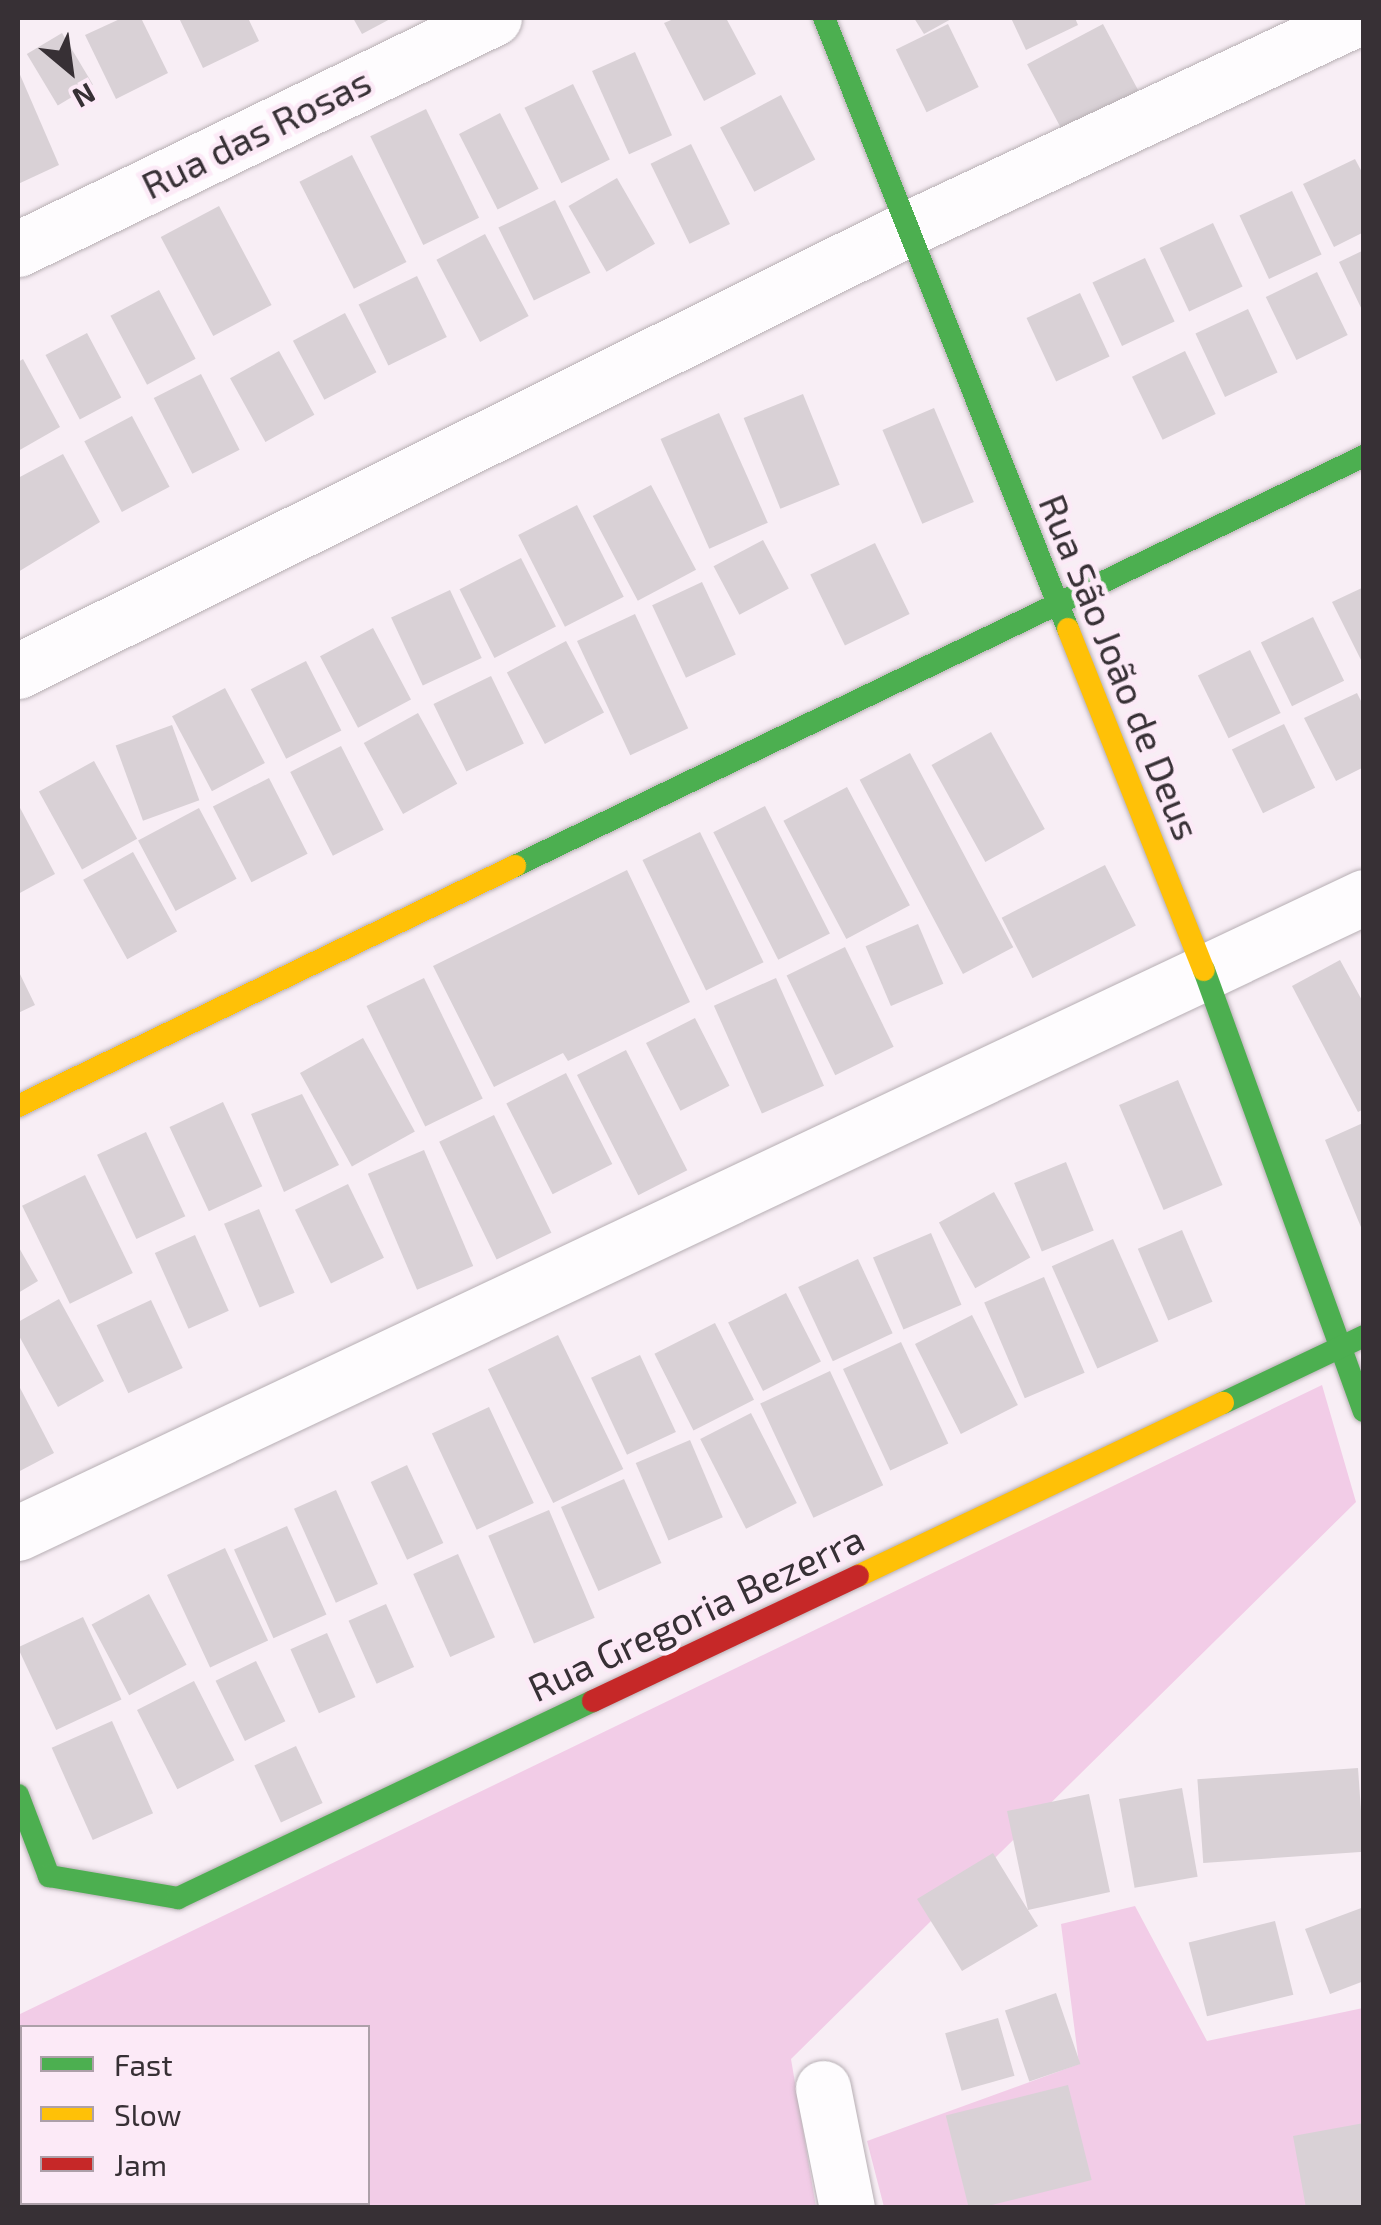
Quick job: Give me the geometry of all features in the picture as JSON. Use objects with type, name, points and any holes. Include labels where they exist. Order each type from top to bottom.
[{"type":"street","name":"Rua das Rosas","points":[[18,249],[494,18]]},
{"type":"street","name":"Rua São João de Deus","points":[[824,18],[905,230],[1353,1341],[1364,1411]]},
{"type":"street","points":[[18,671],[905,230],[1356,18]]},
{"type":"street","points":[[18,1106],[1364,456]]},
{"type":"street","points":[[18,1533],[1364,897]]},
{"type":"street","name":"Rua Gregoria Bezerra","points":[[18,1795],[49,1876],[178,1898],[1353,1341]]},
{"type":"street","points":[[823,2088],[846,2208]]},
{"type":"shaded area","points":[[1322,1385],[1356,1502],[791,2059],[816,2207],[18,2208],[18,2015]]},
{"type":"shaded area","points":[[1135,1906],[1207,2041],[1363,2008],[1363,2207],[884,2207],[867,2141],[1079,2064],[1061,1924]]},
{"type":"building","points":[[122,18],[141,18],[168,73],[116,99],[85,35]]},
{"type":"building","points":[[179,18],[248,18],[259,41],[203,68]]},
{"type":"building","points":[[353,18],[392,18],[362,34]]},
{"type":"building","points":[[676,18],[726,18],[756,74],[704,101],[664,23]]},
{"type":"building","points":[[914,18],[953,18],[924,34]]},
{"type":"building","points":[[1011,18],[1075,18],[1078,25],[1026,50]]},
{"type":"building","points":[[948,24],[979,87],[927,112],[896,49]]},
{"type":"building","points":[[1103,24],[1142,98],[1067,139],[1027,64]]},
{"type":"building","points":[[62,33],[93,84],[58,106],[27,54]]},
{"type":"building","points":[[635,52],[672,135],[629,154],[592,71]]},
{"type":"building","points":[[18,70],[59,165],[18,184]]},
{"type":"building","points":[[573,84],[610,159],[561,183],[524,108]]},
{"type":"building","points":[[781,95],[815,159],[754,192],[720,127]]},
{"type":"building","points":[[426,109],[479,218],[423,245],[370,136]]},
{"type":"building","points":[[500,113],[539,189],[498,210],[459,134]]},
{"type":"building","points":[[691,144],[730,224],[690,244],[651,164]]},
{"type":"building","points":[[352,155],[406,262],[354,289],[299,182]]},
{"type":"building","points":[[1355,159],[1364,176],[1364,232],[1334,247],[1303,184]]},
{"type":"building","points":[[617,178],[655,244],[607,272],[569,206]]},
{"type":"building","points":[[1292,191],[1322,254],[1269,279],[1239,216]]},
{"type":"building","points":[[555,200],[591,273],[534,300],[498,228]]},
{"type":"building","points":[[219,206],[272,305],[213,336],[161,237]]},
{"type":"building","points":[[1213,223],[1243,286],[1189,311],[1160,248]]},
{"type":"building","points":[[485,234],[529,316],[480,342],[436,260]]},
{"type":"building","points":[[1364,250],[1364,314],[1339,262]]},
{"type":"building","points":[[1145,258],[1175,321],[1122,346],[1092,283]]},
{"type":"building","points":[[1317,272],[1348,335],[1296,360],[1266,297]]},
{"type":"building","points":[[417,276],[447,337],[388,366],[359,304]]},
{"type":"building","points":[[159,290],[196,359],[147,385],[110,316]]},
{"type":"building","points":[[1080,293],[1110,356],[1056,381],[1027,318]]},
{"type":"building","points":[[1248,309],[1278,372],[1225,397],[1195,334]]},
{"type":"building","points":[[345,313],[376,372],[324,400],[293,341]]},
{"type":"building","points":[[87,333],[121,397],[80,420],[46,355]]},
{"type":"building","points":[[279,351],[314,415],[265,442],[230,378]]},
{"type":"building","points":[[1185,351],[1216,414],[1163,440],[1132,377]]},
{"type":"building","points":[[23,359],[60,427],[18,451],[18,362]]},
{"type":"building","points":[[201,374],[240,450],[192,474],[154,398]]},
{"type":"building","points":[[803,394],[840,485],[780,509],[744,418]]},
{"type":"building","points":[[934,408],[974,502],[922,524],[882,430]]},
{"type":"building","points":[[719,413],[768,523],[709,549],[661,439]]},
{"type":"building","points":[[132,416],[170,487],[122,512],[84,441]]},
{"type":"building","points":[[63,454],[100,522],[18,572],[18,478]]},
{"type":"building","points":[[651,485],[696,570],[638,601],[593,516]]},
{"type":"building","points":[[577,505],[624,597],[565,627],[518,535]]},
{"type":"building","points":[[763,540],[789,589],[739,615],[714,566]]},
{"type":"building","points":[[875,543],[910,614],[845,646],[810,575]]},
{"type":"building","points":[[521,558],[556,627],[494,658],[460,589]]},
{"type":"building","points":[[702,582],[736,655],[686,678],[652,605]]},
{"type":"building","points":[[1364,587],[1364,666],[1332,602]]},
{"type":"building","points":[[450,590],[482,658],[423,685],[391,617]]},
{"type":"building","points":[[635,614],[688,728],[630,755],[577,641]]},
{"type":"building","points":[[1313,617],[1344,681],[1292,706],[1261,642]]},
{"type":"building","points":[[373,628],[411,700],[358,728],[320,656]]},
{"type":"building","points":[[566,641],[604,713],[545,744],[507,672]]},
{"type":"building","points":[[1250,650],[1281,713],[1229,738],[1198,675]]},
{"type":"building","points":[[306,661],[341,730],[286,759],[251,689]]},
{"type":"building","points":[[491,676],[524,743],[466,771],[433,704]]},
{"type":"building","points":[[225,688],[265,763],[212,791],[172,716]]},
{"type":"building","points":[[1357,693],[1364,707],[1364,767],[1336,781],[1304,718]]},
{"type":"building","points":[[418,713],[457,784],[403,814],[364,743]]},
{"type":"building","points":[[1284,724],[1315,788],[1263,813],[1232,749]]},
{"type":"building","points":[[172,725],[199,800],[143,821],[116,746]]},
{"type":"building","points":[[991,732],[1045,829],[985,862],[932,765]]},
{"type":"building","points":[[341,746],[384,830],[333,856],[290,772]]},
{"type":"building","points":[[910,753],[1013,947],[963,974],[860,780]]},
{"type":"building","points":[[94,761],[137,839],[82,869],[39,792]]},
{"type":"building","points":[[269,778],[308,854],[251,882],[213,807]]},
{"type":"building","points":[[847,787],[910,905],[846,939],[783,821]]},
{"type":"building","points":[[18,804],[55,874],[18,894]]},
{"type":"building","points":[[765,806],[830,933],[778,960],[713,832]]},
{"type":"building","points":[[199,808],[237,879],[176,911],[138,840]]},
{"type":"building","points":[[700,832],[764,962],[706,990],[642,860]]},
{"type":"building","points":[[133,852],[177,932],[127,959],[83,880]]},
{"type":"building","points":[[1105,865],[1136,926],[1033,978],[1002,918]]},
{"type":"building","points":[[627,870],[690,1002],[568,1061],[563,1053],[494,1087],[433,966]]},
{"type":"building","points":[[918,924],[943,984],[891,1006],[866,946]]},
{"type":"building","points":[[845,947],[894,1047],[835,1075],[787,975]]},
{"type":"building","points":[[1340,960],[1364,1004],[1364,1109],[1358,1112],[1292,986]]},
{"type":"building","points":[[18,970],[35,1005],[18,1013]]},
{"type":"building","points":[[424,978],[483,1098],[425,1126],[366,1006]]},
{"type":"building","points":[[776,978],[824,1086],[762,1113],[714,1006]]},
{"type":"building","points":[[695,1018],[730,1086],[680,1111],[646,1043]]},
{"type":"building","points":[[363,1038],[415,1132],[352,1166],[300,1073]]},
{"type":"building","points":[[626,1050],[687,1170],[638,1195],[577,1075]]},
{"type":"building","points":[[566,1073],[612,1164],[553,1194],[506,1103]]},
{"type":"building","points":[[1178,1080],[1223,1185],[1164,1210],[1119,1105]]},
{"type":"building","points":[[302,1094],[339,1165],[284,1192],[251,1114]]},
{"type":"building","points":[[223,1102],[262,1186],[209,1211],[170,1127]]},
{"type":"building","points":[[494,1115],[551,1233],[497,1259],[439,1142]]},
{"type":"building","points":[[1363,1123],[1363,1232],[1325,1140]]},
{"type":"building","points":[[146,1132],[185,1216],[136,1239],[97,1155]]},
{"type":"building","points":[[424,1150],[473,1266],[417,1290],[368,1174]]},
{"type":"building","points":[[1066,1162],[1094,1231],[1042,1252],[1014,1183]]},
{"type":"building","points":[[85,1175],[133,1273],[70,1304],[22,1206]]},
{"type":"building","points":[[348,1184],[384,1258],[331,1284],[295,1210]]},
{"type":"building","points":[[994,1192],[1030,1258],[975,1288],[939,1223]]},
{"type":"building","points":[[259,1209],[295,1293],[260,1308],[224,1224]]},
{"type":"building","points":[[1182,1230],[1212,1302],[1168,1321],[1138,1249]]},
{"type":"building","points":[[931,1233],[961,1305],[903,1329],[873,1258]]},
{"type":"building","points":[[195,1235],[229,1311],[189,1329],[155,1253]]},
{"type":"building","points":[[1113,1239],[1159,1341],[1097,1369],[1052,1266]]},
{"type":"building","points":[[18,1246],[38,1281],[18,1293]]},
{"type":"building","points":[[858,1259],[893,1333],[833,1361],[798,1287]]},
{"type":"building","points":[[1044,1277],[1085,1373],[1025,1398],[984,1302]]},
{"type":"building","points":[[786,1293],[821,1362],[763,1391],[728,1323]]},
{"type":"building","points":[[59,1299],[104,1381],[58,1407],[18,1334],[18,1322]]},
{"type":"building","points":[[151,1300],[183,1368],[128,1393],[97,1325]]},
{"type":"building","points":[[972,1315],[1018,1405],[961,1434],[915,1344]]},
{"type":"building","points":[[715,1323],[754,1400],[693,1430],[654,1354]]},
{"type":"building","points":[[558,1335],[623,1469],[553,1503],[488,1369]]},
{"type":"building","points":[[901,1342],[948,1444],[890,1471],[843,1369]]},
{"type":"building","points":[[640,1355],[676,1432],[627,1455],[591,1378]]},
{"type":"building","points":[[830,1371],[883,1485],[813,1518],[760,1404]]},
{"type":"building","points":[[18,1384],[54,1453],[18,1472]]},
{"type":"building","points":[[489,1407],[534,1503],[477,1530],[432,1434]]},
{"type":"building","points":[[751,1413],[797,1503],[746,1529],[700,1439]]},
{"type":"building","points":[[690,1440],[723,1517],[669,1540],[636,1463]]},
{"type":"building","points":[[407,1465],[443,1543],[407,1560],[371,1482]]},
{"type":"building","points":[[624,1479],[661,1563],[598,1591],[561,1507]]},
{"type":"building","points":[[336,1490],[378,1584],[336,1603],[294,1509]]},
{"type":"building","points":[[549,1510],[595,1618],[534,1643],[488,1536]]},
{"type":"building","points":[[287,1526],[326,1615],[273,1638],[234,1550]]},
{"type":"building","points":[[225,1548],[268,1640],[210,1667],[167,1575]]},
{"type":"building","points":[[458,1554],[495,1637],[450,1657],[413,1574]]},
{"type":"building","points":[[149,1594],[187,1665],[129,1695],[92,1625]]},
{"type":"building","points":[[386,1604],[414,1667],[377,1684],[349,1621]]},
{"type":"building","points":[[83,1617],[121,1699],[56,1730],[18,1647]]},
{"type":"building","points":[[327,1633],[355,1697],[319,1713],[290,1649]]},
{"type":"building","points":[[256,1661],[285,1721],[245,1741],[216,1681]]},
{"type":"building","points":[[194,1681],[234,1760],[177,1789],[137,1710]]},
{"type":"building","points":[[112,1721],[153,1813],[93,1840],[52,1748]]},
{"type":"building","points":[[296,1746],[323,1803],[281,1823],[254,1765]]},
{"type":"building","points":[[1358,1768],[1364,1852],[1203,1863],[1197,1779]]},
{"type":"building","points":[[1182,1788],[1198,1877],[1135,1888],[1119,1799]]},
{"type":"building","points":[[1089,1794],[1110,1892],[1028,1910],[1007,1811]]},
{"type":"building","points":[[993,1853],[1038,1926],[962,1971],[917,1899]]},
{"type":"building","points":[[1364,1907],[1364,1981],[1330,1994],[1305,1929]]},
{"type":"building","points":[[1275,1921],[1293,1995],[1207,2016],[1189,1943]]},
{"type":"building","points":[[1056,1993],[1080,2064],[1029,2081],[1005,2011]]},
{"type":"building","points":[[998,2018],[1015,2076],[962,2091],[945,2033]]},
{"type":"building","points":[[1068,2085],[1092,2180],[969,2208],[946,2115]]},
{"type":"building","points":[[1364,2123],[1364,2208],[1306,2208],[1293,2136]]},
{"type":"traffic: fast","points":[[824,18],[1068,629]]},
{"type":"traffic: fast","points":[[515,866],[1364,456]]},
{"type":"traffic: fast","points":[[1204,970],[1364,1411]]},
{"type":"traffic: fast","points":[[1223,1403],[1364,1336]]},
{"type":"traffic: fast","points":[[18,1795],[49,1876],[178,1898],[593,1701]]},
{"type":"traffic: slow","points":[[1068,629],[1204,970]]},
{"type":"traffic: slow","points":[[18,1106],[515,866]]},
{"type":"traffic: slow","points":[[858,1576],[1223,1403]]},
{"type":"traffic: jam","points":[[593,1701],[858,1576]]}]
